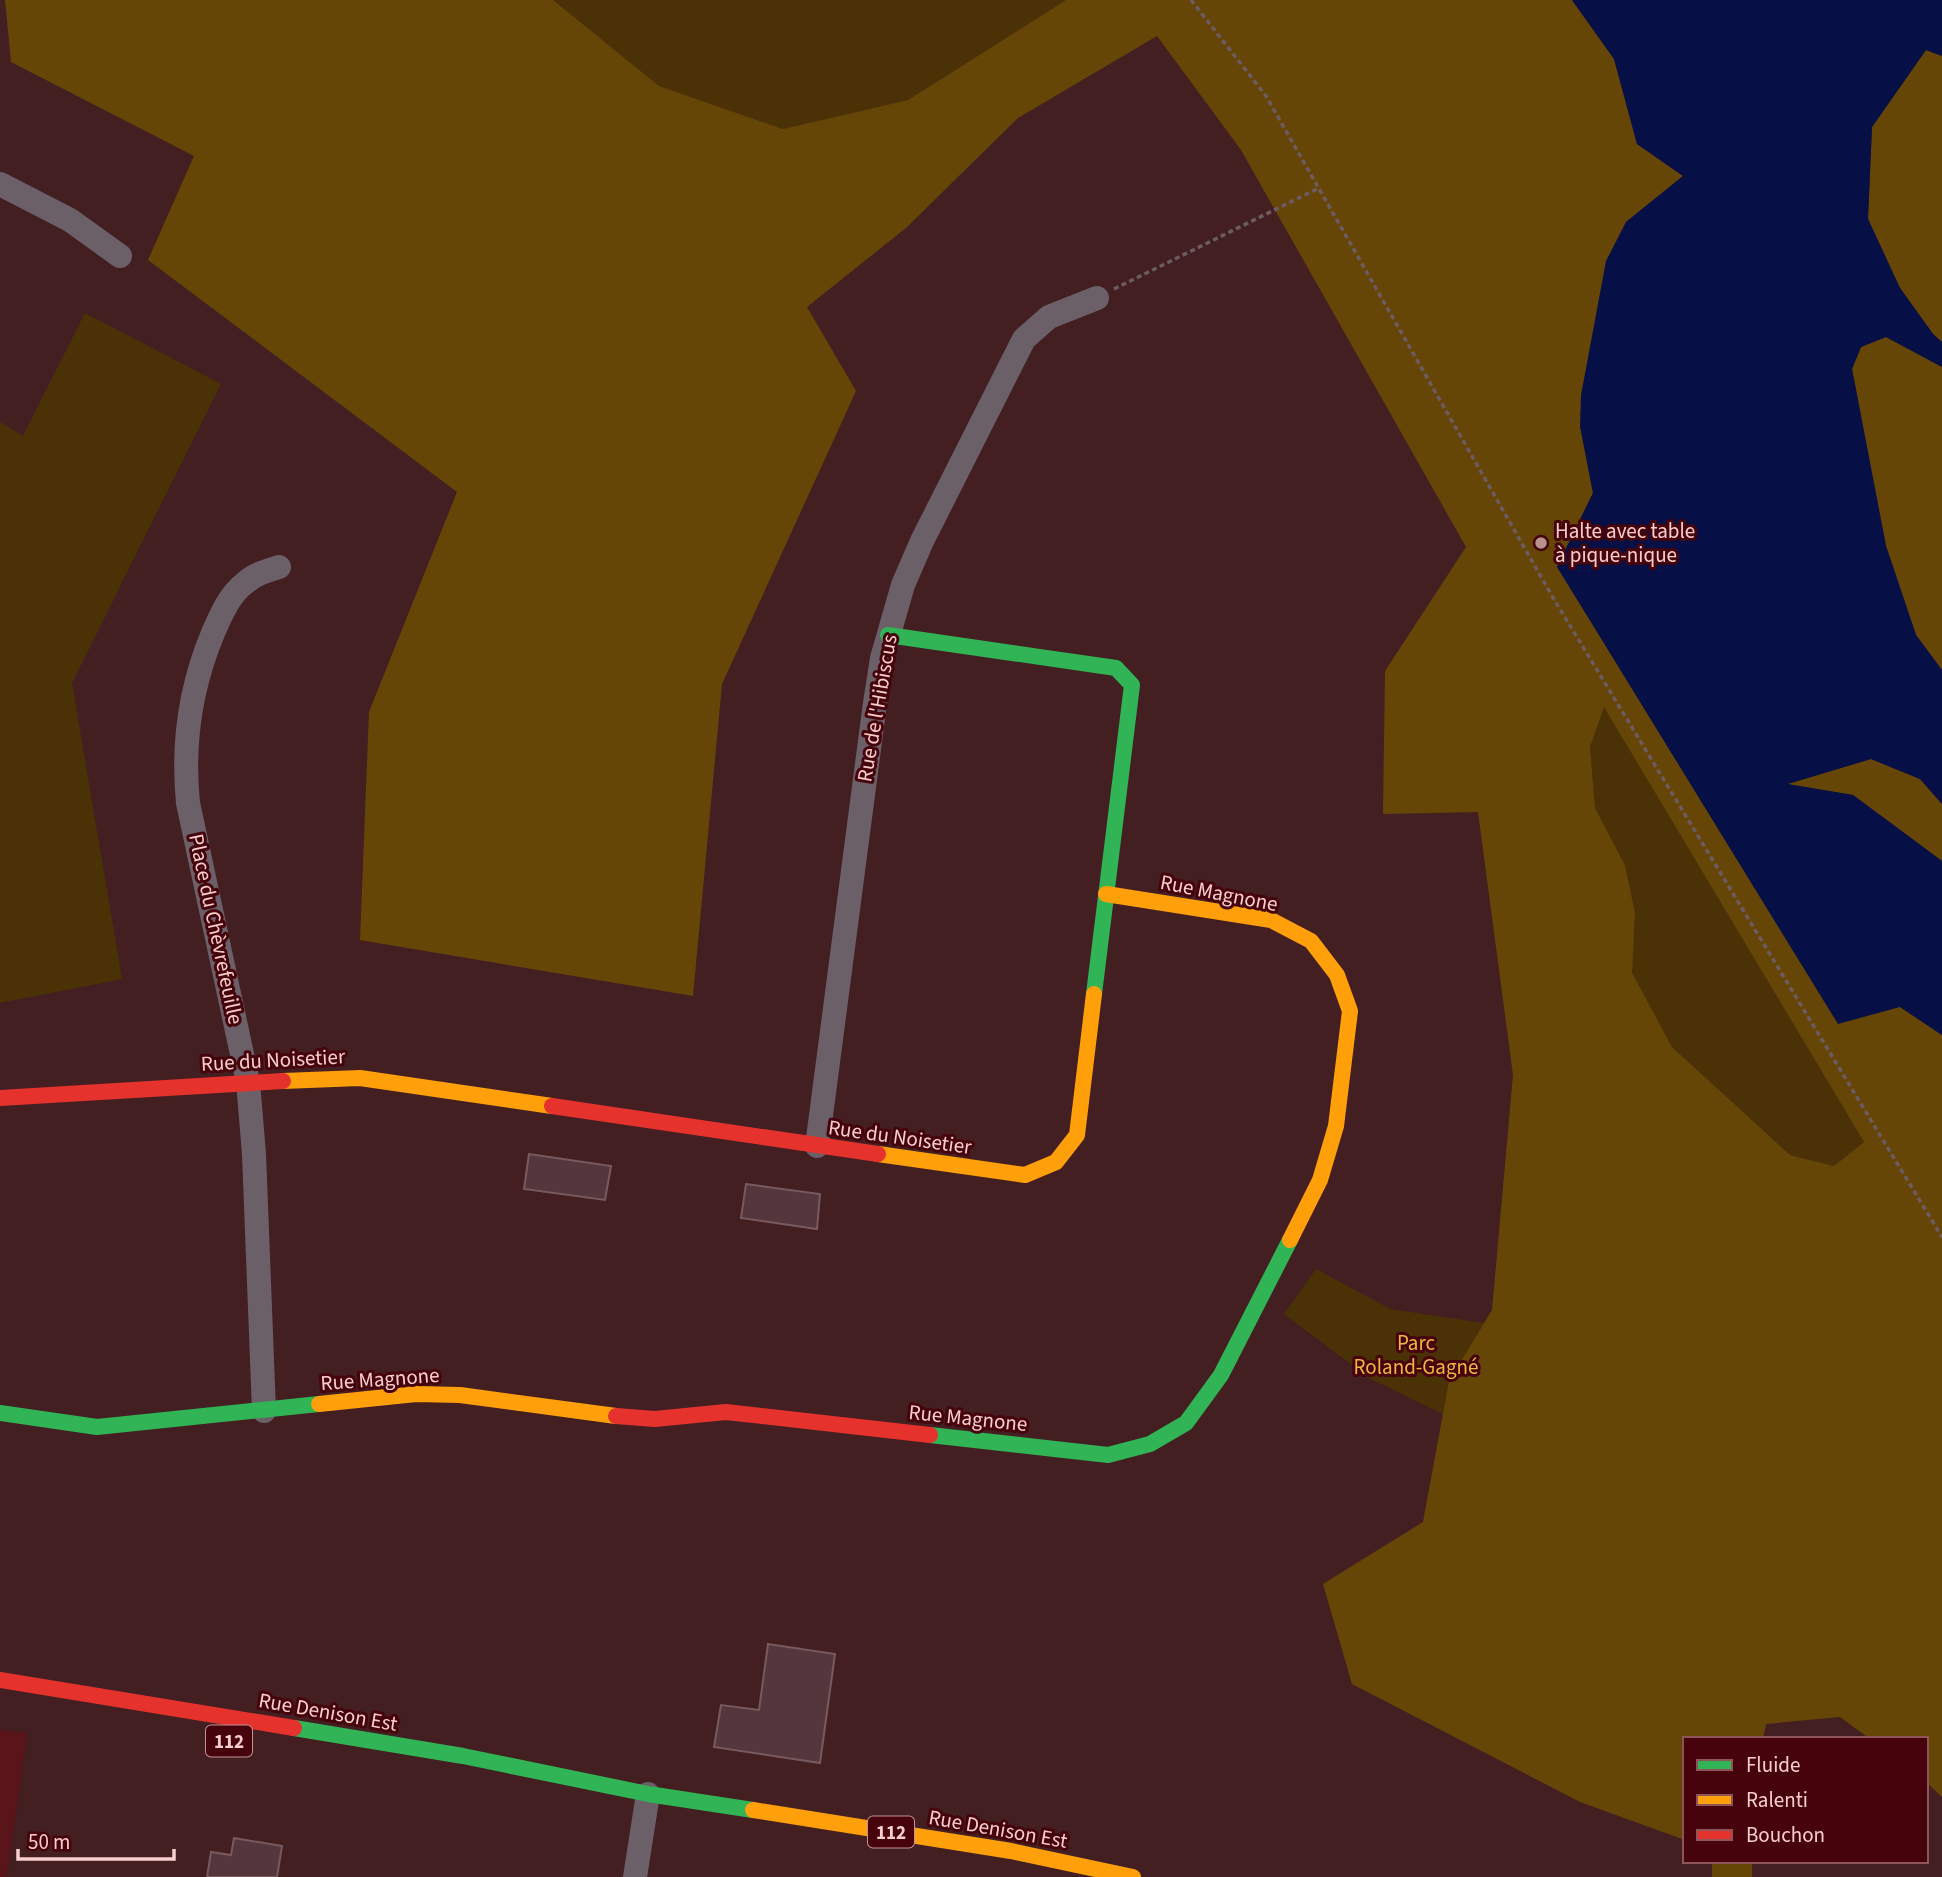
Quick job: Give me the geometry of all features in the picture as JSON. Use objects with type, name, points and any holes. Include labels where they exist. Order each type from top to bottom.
[{"type":"street","points":[[0,184],[70,220],[120,256]]},
{"type":"street","name":"Rue de l'Hibiscus","points":[[817,1146],[875,703],[888,635],[903,585],[922,541],[1024,339],[1049,317],[1097,298]]},
{"type":"street","name":"Place du Chèvrefeuille","points":[[264,1410],[253,1130],[248,1082],[188,803],[185,771],[186,738],[196,681],[219,618],[243,584],[259,573],[279,567]]},
{"type":"street","name":"Rue du Noisetier","points":[[0,1098],[360,1077],[1025,1175],[1049,1168],[1066,1153],[1077,1135],[1132,685],[1116,668],[888,635]]},
{"type":"street","name":"Rue Magnone","points":[[0,1413],[97,1427],[416,1394],[460,1395],[621,1418],[655,1419],[726,1412],[1108,1455],[1150,1444],[1186,1423],[1221,1374],[1320,1180],[1336,1126],[1350,1011],[1337,975],[1311,941],[1270,920],[1106,894]]},
{"type":"street","name":"Rue Denison Est","points":[[0,1680],[463,1756],[648,1794],[1011,1851],[1133,1877]]},
{"type":"street","name":"Rue Denison Est","points":[[512,1782],[648,1794]]},
{"type":"street","points":[[635,1877],[648,1794]]},
{"type":"path","points":[[1192,0],[1266,96],[1552,596],[1942,1237]]},
{"type":"path","points":[[1097,298],[1319,188]]},
{"type":"shaded area","points":[[5,0],[553,0],[659,86],[783,129],[908,100],[1066,0],[1572,0],[1614,59],[1637,144],[1683,176],[1626,222],[1580,426],[1593,493],[1557,567],[1900,1007],[1942,1035],[1942,1797],[1928,1784],[1928,1737],[1867,1737],[1840,1717],[1766,1724],[1763,1737],[1683,1737],[1683,1839],[1580,1802],[1352,1684],[1323,1584],[1423,1522],[1449,1381],[1492,1310],[1513,1075],[1478,812],[1383,814],[1385,671],[1466,547],[1241,150],[1157,36],[1018,118],[906,228],[807,307],[856,391],[722,684],[693,996],[360,940],[369,712],[457,492],[148,260],[194,156],[11,62]],"holes":[[[1604,707],[1864,1142],[1834,1166],[1790,1155],[1672,1047],[1632,973],[1635,913],[1625,865],[1595,808],[1590,747]]]},
{"type":"shaded area","points":[[1572,0],[1942,0],[1942,56],[1926,50],[1872,127],[1868,219],[1900,288],[1933,334],[1942,342],[1942,367],[1886,337],[1861,347],[1852,369],[1886,546],[1916,635],[1942,670],[1942,804],[1920,779],[1871,759],[1788,784],[1853,795],[1942,861],[1942,1035],[1900,1007],[1838,1024],[1557,567],[1593,493],[1580,426],[1581,395],[1606,261],[1626,222],[1683,176],[1637,144],[1614,59]]},
{"type":"shaded area","points":[[1926,50],[1942,56],[1942,342],[1933,334],[1900,288],[1868,219],[1872,127]]},
{"type":"shaded area","points":[[1886,337],[1942,367],[1942,670],[1916,635],[1886,546],[1852,369],[1861,347]]},
{"type":"shaded area","points":[[1871,759],[1920,779],[1942,804],[1942,861],[1853,795],[1786,784]]},
{"type":"shaded area","points":[[0,1730],[27,1733],[7,1877],[0,1877]]},
{"type":"shaded area","points":[[1712,1863],[1752,1863],[1752,1877],[1712,1877]]},
{"type":"green space","points":[[553,0],[1066,0],[908,100],[783,129],[659,86]]},
{"type":"green space","points":[[85,313],[221,384],[72,683],[122,979],[0,1003],[0,422],[23,436]]},
{"type":"green space","points":[[1604,706],[1864,1142],[1834,1166],[1790,1155],[1672,1047],[1631,972],[1635,913],[1625,865],[1595,808],[1590,747]]},
{"type":"green space","name":"Parc Roland-Gagné","points":[[1316,1269],[1390,1309],[1484,1323],[1449,1381],[1443,1414],[1371,1379],[1284,1314]]},
{"type":"building","points":[[529,1154],[611,1166],[605,1200],[524,1189]]},
{"type":"building","points":[[746,1184],[820,1194],[817,1229],[741,1218]]},
{"type":"building","points":[[768,1644],[835,1654],[820,1763],[714,1747],[721,1705],[759,1710]]},
{"type":"building","points":[[234,1838],[282,1846],[277,1877],[207,1877],[211,1852],[231,1855]]},
{"type":"traffic: fast","points":[[888,635],[1116,668],[1132,685],[1094,994]]},
{"type":"traffic: fast","points":[[930,1435],[1108,1455],[1150,1444],[1186,1423],[1221,1375],[1290,1240]]},
{"type":"traffic: fast","points":[[0,1413],[97,1427],[319,1404]]},
{"type":"traffic: fast","points":[[294,1728],[463,1756],[648,1794],[753,1810]]},
{"type":"traffic: slow","points":[[1106,894],[1271,920],[1311,941],[1337,975],[1350,1011],[1336,1126],[1320,1180],[1290,1240]]},
{"type":"traffic: slow","points":[[878,1154],[1025,1175],[1056,1162],[1077,1135],[1094,994]]},
{"type":"traffic: slow","points":[[283,1081],[360,1078],[552,1106]]},
{"type":"traffic: slow","points":[[319,1404],[416,1394],[460,1395],[616,1416]]},
{"type":"traffic: slow","points":[[753,1810],[1011,1851],[1133,1877]]},
{"type":"traffic: jam","points":[[0,1098],[283,1081]]},
{"type":"traffic: jam","points":[[552,1106],[878,1154]]},
{"type":"traffic: jam","points":[[616,1416],[655,1419],[726,1412],[930,1435]]},
{"type":"traffic: jam","points":[[0,1680],[294,1728]]},
{"type":"place","name":"Halte avec table à pique-nique","points":[[1541,543]]}]
